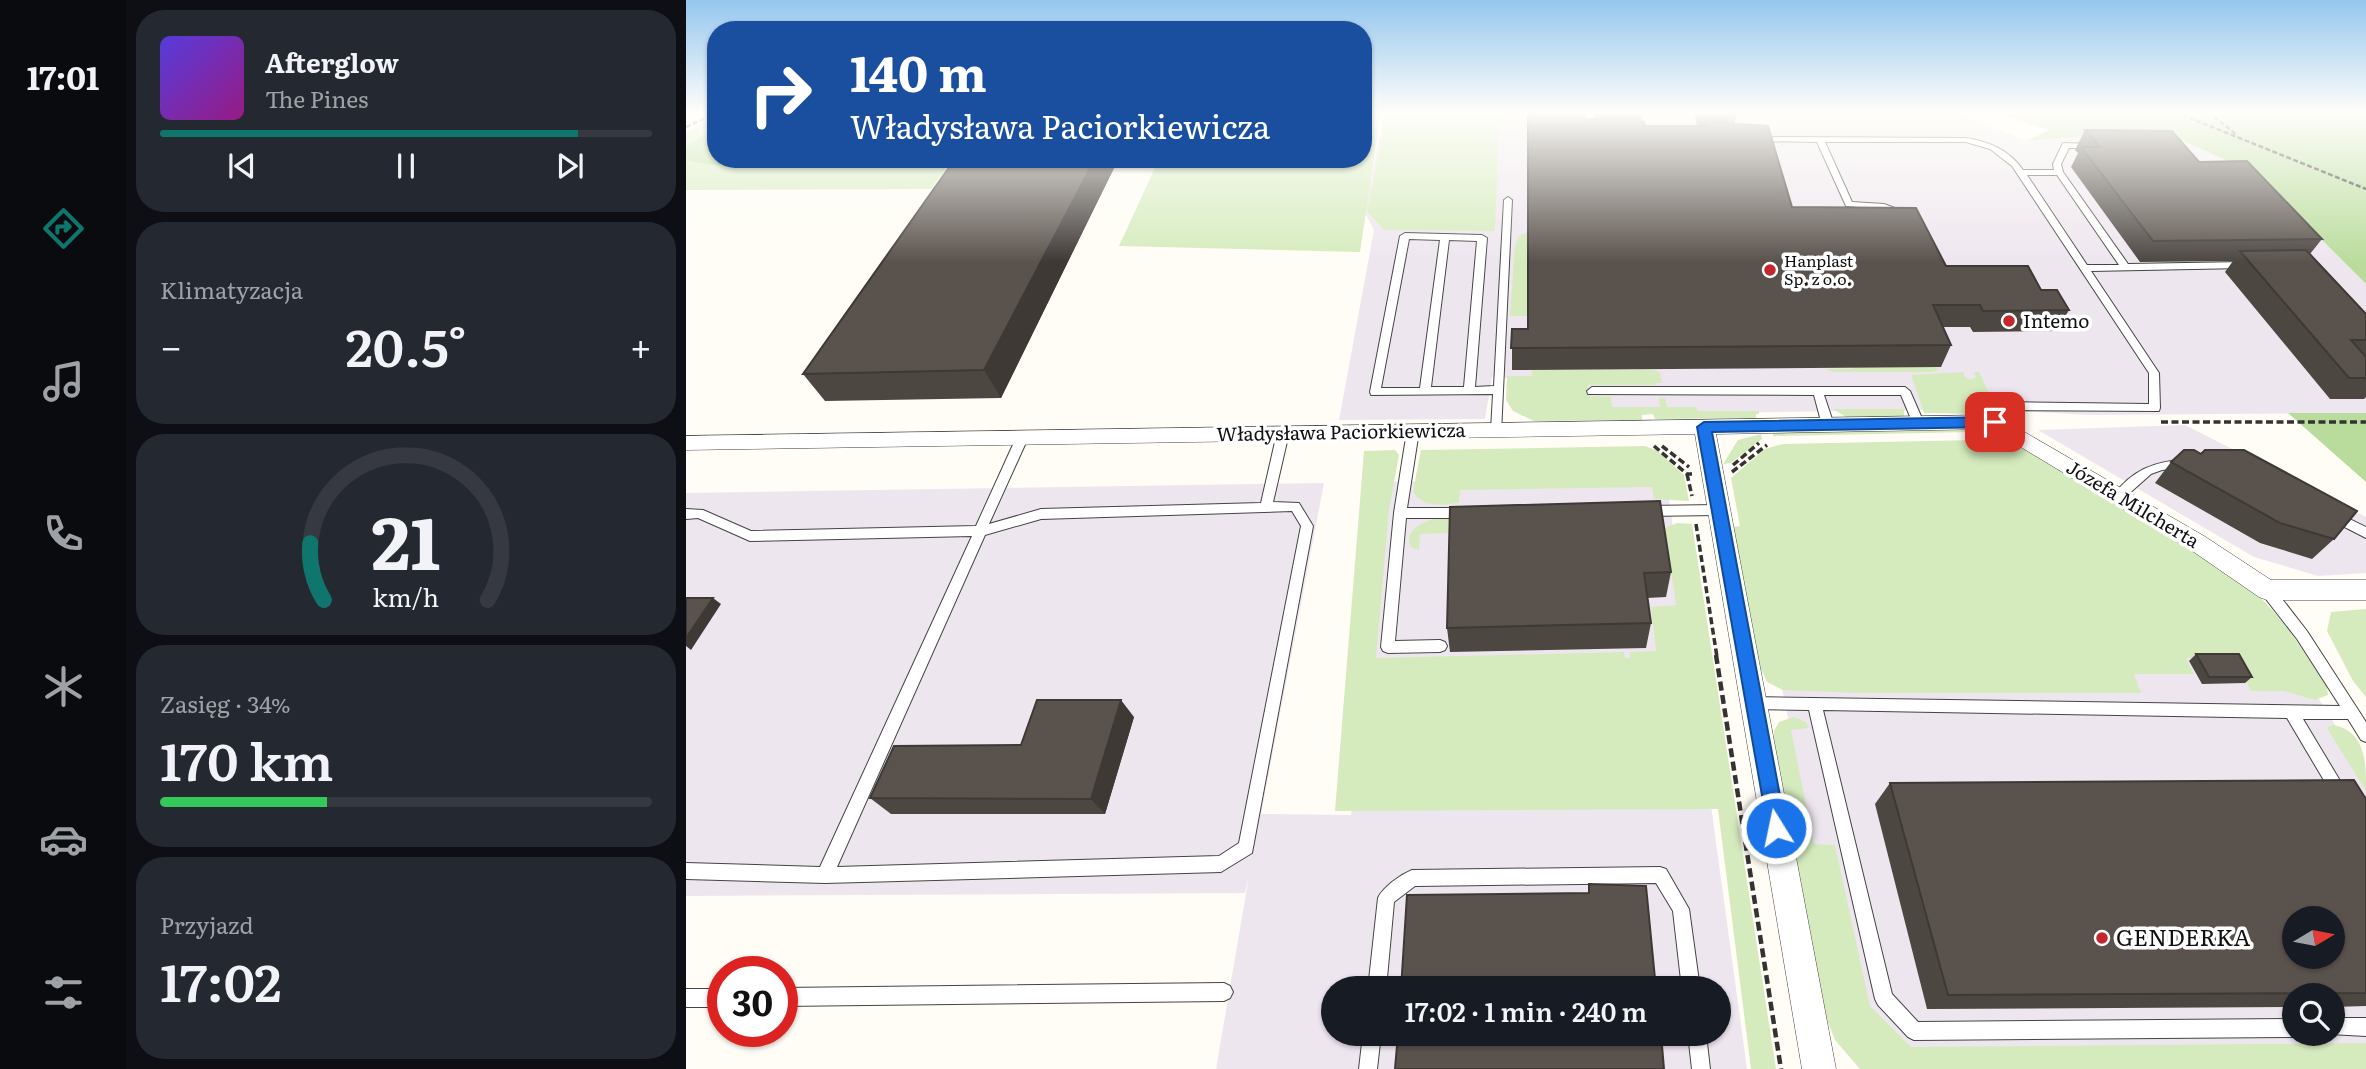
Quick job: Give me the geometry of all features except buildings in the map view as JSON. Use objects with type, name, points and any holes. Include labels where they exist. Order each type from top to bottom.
[{"type":"street","name":"Władysława Paciorkiewicza","points":[[686,443],[1995,422]]},
{"type":"street","name":"Józefa Milcherta","points":[[1995,422],[2236,567],[2267,590]]},
{"type":"street","points":[[1704,427],[1700,474],[1706,510],[1753,703],[1819,1069]]},
{"type":"street","points":[[2267,590],[2366,590]]},
{"type":"lane","points":[[1830,162],[1849,204],[1884,207],[1911,217]]},
{"type":"lane","points":[[1995,422],[2002,406],[2155,408],[2154,373],[2011,162]]},
{"type":"lane","points":[[2058,162],[2059,172],[2126,267]]},
{"type":"lane","points":[[2021,173],[2059,172]]},
{"type":"lane","points":[[1497,430],[1508,200]]},
{"type":"lane","points":[[1469,390],[1482,238],[1405,236],[1376,392],[1499,390]]},
{"type":"lane","points":[[1425,391],[1445,237]]},
{"type":"lane","points":[[2083,268],[2249,265]]},
{"type":"lane","points":[[1592,391],[1905,391],[1918,424]]},
{"type":"lane","points":[[1818,391],[1829,425]]},
{"type":"lane","points":[[1413,431],[1400,513],[1388,647],[1440,646]]},
{"type":"lane","points":[[1266,507],[1283,433]]},
{"type":"lane","points":[[825,874],[1022,438]]},
{"type":"lane","points":[[2119,496],[2144,471],[2165,464],[2192,464]]},
{"type":"lane","points":[[686,514],[699,513],[750,536],[981,531],[1041,514],[1295,506],[1307,526],[1246,848],[1221,864],[825,874],[686,871]]},
{"type":"lane","points":[[2317,508],[2366,533]]},
{"type":"lane","points":[[1638,511],[1706,510]]},
{"type":"lane","points":[[1400,513],[1484,512]]},
{"type":"lane","points":[[2267,590],[2302,635],[2366,735]]},
{"type":"lane","points":[[1753,703],[2352,713]]},
{"type":"lane","points":[[1815,705],[1884,999],[1914,1031],[2282,1028]]},
{"type":"lane","points":[[2291,712],[2348,808]]},
{"type":"lane","points":[[1378,976],[1386,898],[1412,878],[1660,875],[1681,909],[1689,976]]},
{"type":"lane","points":[[798,997],[1224,992]]},
{"type":"lane","points":[[686,999],[707,998]]},
{"type":"lane","points":[[2345,1027],[2366,1027]]},
{"type":"lane","points":[[1368,1069],[1371,1046]]},
{"type":"lane","points":[[1698,1046],[1701,1069]]},
{"type":"path","points":[[2298,162],[2366,189]]},
{"type":"path","points":[[2160,422],[2366,422]]},
{"type":"path","points":[[1651,445],[1700,474],[1781,1069]]},
{"type":"shaded area","name":"Hanplast Sp. z o.o.","points":[[1374,162],[2230,162],[2256,174],[2366,284],[2366,413],[2090,415],[1980,409],[1522,416],[1510,378],[1492,377],[1485,419],[1339,420],[1374,230],[1364,211]]},
{"type":"shaded area","points":[[2185,425],[2366,517],[2366,573],[2318,576],[2254,557],[2038,430]]},
{"type":"shaded area","points":[[1648,476],[1668,491],[1747,1069],[1216,1069],[1249,876],[1245,893],[686,896],[686,493],[1324,483],[1261,814],[1351,815],[1378,571],[1374,482]]},
{"type":"shaded area","points":[[1740,480],[2274,626],[2366,775],[2366,1066],[1916,1069],[1847,1010]]},
{"type":"green space","points":[[686,162],[707,162],[707,168],[946,168],[931,189],[686,190]]},
{"type":"green space","points":[[1374,162],[1360,252],[1119,246],[1155,168],[1372,168]]},
{"type":"green space","points":[[1377,162],[1497,162],[1495,231],[1384,230],[1367,211]]},
{"type":"green space","points":[[2230,162],[2366,162],[2366,284],[2256,174]]},
{"type":"green space","points":[[1527,232],[1528,316],[1510,316],[1515,244],[1519,236]]},
{"type":"green space","points":[[1825,369],[1940,369],[1933,372],[1833,372]]},
{"type":"green space","points":[[1532,370],[1654,370],[1660,373],[1662,383],[1588,385],[1589,396],[1611,397],[1612,407],[1660,407],[1659,398],[1665,398],[1667,407],[1696,407],[1698,411],[1759,411],[1759,414],[1756,414],[1756,418],[1655,419],[1653,414],[1642,415],[1642,420],[1534,421],[1513,411],[1506,400],[1507,376],[1532,376]]},
{"type":"green space","points":[[1963,372],[1965,377],[1971,380],[1976,377],[1974,372],[1979,372],[1991,397],[1987,410],[1979,414],[1924,413],[1911,375]]},
{"type":"green space","points":[[1833,409],[1904,409],[1904,416],[1846,417]]},
{"type":"green space","points":[[2288,413],[2366,413],[2366,482]]},
{"type":"green space","points":[[1971,430],[1998,435],[2016,442],[2226,568],[2258,595],[2282,622],[2327,687],[2328,695],[2315,700],[2284,691],[2251,691],[2233,657],[2186,658],[2194,674],[2134,674],[2141,693],[1858,693],[1783,690],[1767,682],[1761,669],[1733,527],[1740,526],[1731,478],[1765,449],[1783,444],[1976,440],[1971,432],[1773,436],[1773,433]]},
{"type":"green space","points":[[1761,434],[1762,439],[1731,463],[1723,464],[1738,440]]},
{"type":"green space","points":[[1645,446],[1656,450],[1684,475],[1689,501],[1654,499],[1652,487],[1460,490],[1459,503],[1440,505],[1421,500],[1413,491],[1421,450]]},
{"type":"green space","points":[[1395,450],[1399,455],[1389,510],[1376,658],[1624,652],[1625,658],[1630,658],[1630,652],[1656,651],[1651,607],[1676,605],[1665,528],[1677,523],[1692,524],[1776,1069],[1751,1069],[1718,809],[1335,811],[1364,451]]},
{"type":"green space","points":[[1434,519],[1451,519],[1451,533],[1420,534],[1419,550],[1412,548],[1409,537],[1414,529]]},
{"type":"green space","points":[[2366,609],[2366,697],[2353,681],[2327,631],[2331,612]]},
{"type":"green space","points":[[1794,717],[1806,722],[1809,728],[1791,730],[1814,844],[1835,845],[1870,1006],[1911,1047],[2282,1044],[2282,1046],[2345,1046],[2345,1043],[2366,1043],[2366,1069],[1860,1069],[1835,1040],[1826,1017],[1774,739],[1774,731],[1779,722]]},
{"type":"green space","points":[[2333,725],[2352,734],[2362,749],[2366,791],[2328,730],[2327,727]]},
{"type":"place","name":"Hanplast Sp. z o.o.","points":[[1770,270]]},
{"type":"place","name":"Intemo","points":[[2009,321]]},
{"type":"place","name":"GENDERKA","points":[[2102,938]]},
{"type":"route","points":[[1776,828],[1704,427],[1995,422]]}]
